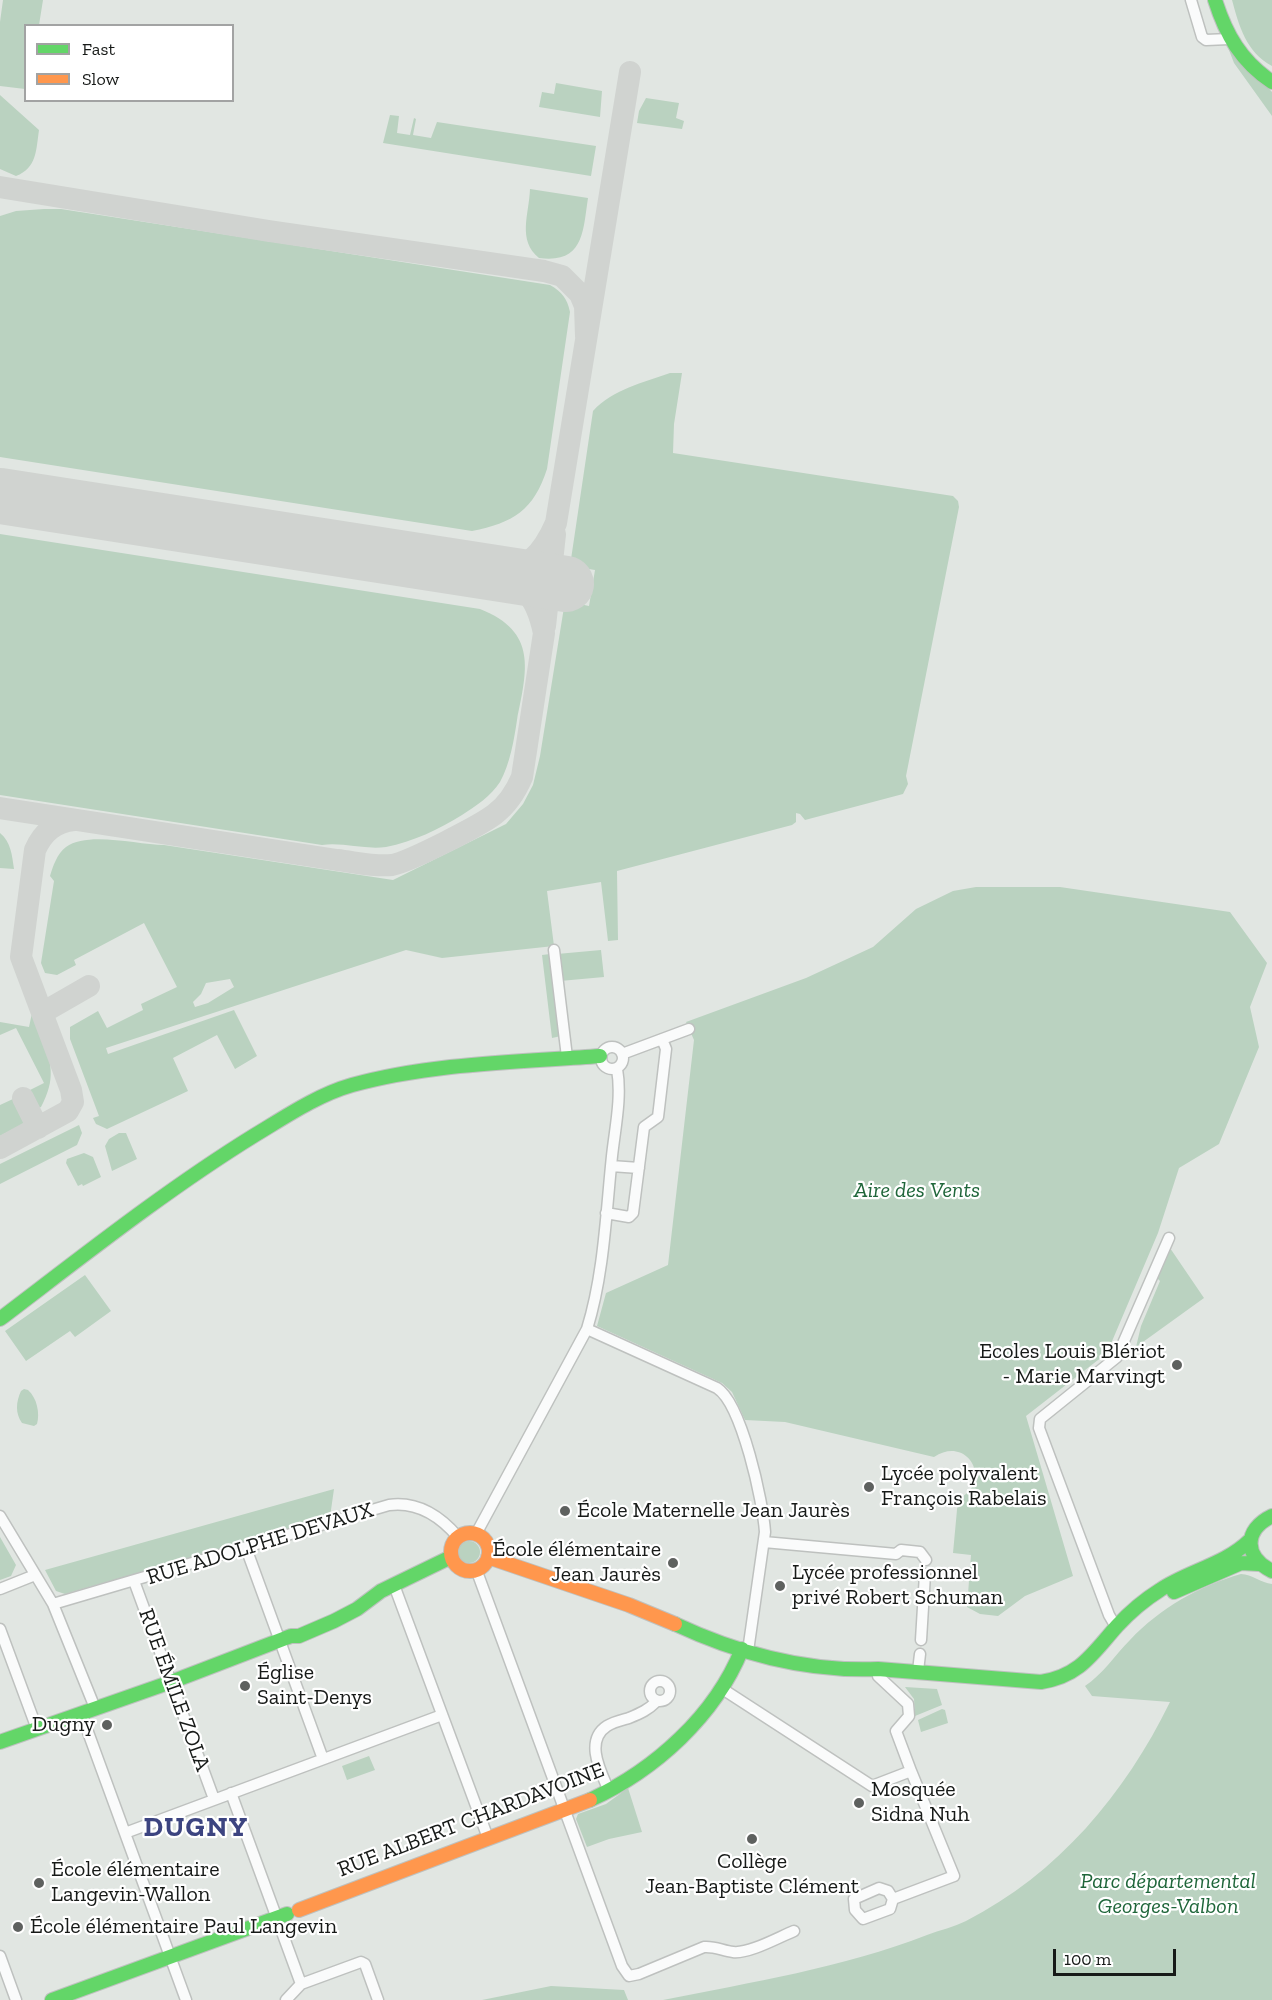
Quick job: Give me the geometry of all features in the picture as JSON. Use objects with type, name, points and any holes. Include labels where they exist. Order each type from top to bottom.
[{"type":"main road","points":[[1215,0],[1229,39],[1246,62],[1258,74],[1272,82]]},
{"type":"main road","points":[[1223,0],[1238,40],[1254,61],[1272,75]]},
{"type":"main road","points":[[0,1318],[127,1223],[226,1153],[294,1111],[349,1086],[412,1072],[567,1057],[600,1056]]},
{"type":"main road","points":[[1271,1515],[1254,1528],[1250,1541],[1251,1554],[1259,1564],[1272,1571]]},
{"type":"main road","points":[[467,1533],[476,1534],[485,1542],[488,1557],[484,1564],[476,1569],[463,1569],[452,1557],[451,1549],[458,1537],[467,1533]]},
{"type":"main road","points":[[488,1557],[650,1612],[691,1632],[807,1668],[918,1671],[1041,1682],[1053,1681],[1066,1676],[1082,1666],[1116,1627],[1154,1594],[1186,1574],[1237,1552],[1250,1541]]},
{"type":"main road","points":[[0,1742],[286,1639],[297,1630],[324,1618],[334,1616],[337,1618],[357,1609],[394,1585],[452,1557]]},
{"type":"main road","points":[[856,1671],[878,1676],[1041,1689],[1054,1687],[1087,1672],[1134,1622],[1172,1593],[1241,1563],[1259,1564]]},
{"type":"main road","name":"RUE ALBERT CHARDAVOINE","points":[[52,2000],[564,1811],[609,1791],[638,1774],[661,1756],[694,1722],[745,1650]]},
{"type":"street","points":[[1191,0],[1202,37],[1206,40],[1229,39]]},
{"type":"street","points":[[554,950],[567,1057]]},
{"type":"street","points":[[622,1054],[689,1029]]},
{"type":"street","points":[[606,1213],[629,1217],[633,1213],[644,1127],[658,1117],[666,1049],[663,1039]]},
{"type":"street","points":[[612,1047],[622,1054],[623,1061],[616,1069],[609,1070],[603,1066],[600,1056],[604,1049],[612,1047]]},
{"type":"street","points":[[476,1534],[587,1329],[598,1285],[620,1084],[616,1069]]},
{"type":"street","points":[[611,1166],[639,1168]]},
{"type":"street","points":[[1116,1627],[1109,1615],[1039,1428],[1040,1419],[1117,1357],[1169,1238]]},
{"type":"street","points":[[587,1329],[721,1391],[727,1398],[752,1461],[765,1520],[764,1542],[745,1650]]},
{"type":"street","name":"RUE ADOLPHE DEVAUX","points":[[53,1604],[389,1505],[412,1505],[439,1517],[458,1537]]},
{"type":"street","points":[[0,1516],[53,1604],[95,1708]]},
{"type":"street","points":[[764,1542],[896,1554],[902,1550],[920,1552],[926,1560]]},
{"type":"street","points":[[246,1548],[286,1639],[323,1759]]},
{"type":"street","points":[[476,1569],[622,1966],[629,1976],[704,1947],[715,1947],[734,1952],[745,1951],[794,1931]]},
{"type":"street","points":[[921,1640],[925,1574]]},
{"type":"street","points":[[0,1589],[35,1575]]},
{"type":"street","name":"RUE ÉMILE ZOLA","points":[[134,1581],[214,1800]]},
{"type":"street","points":[[394,1585],[488,1838]]},
{"type":"street","points":[[0,1629],[37,1729]]},
{"type":"street","points":[[918,1671],[920,1654]]},
{"type":"street","points":[[878,1676],[908,1704],[909,1716],[896,1731],[954,1876],[893,1899]]},
{"type":"street","points":[[720,1688],[872,1786],[911,1771]]},
{"type":"street","points":[[609,1791],[595,1752],[598,1735],[607,1726],[648,1710],[657,1701]]},
{"type":"street","points":[[81,1713],[186,2000]]},
{"type":"street","points":[[124,1833],[442,1715]]},
{"type":"street","points":[[231,1793],[287,1914],[301,1984]]},
{"type":"street","points":[[0,1956],[16,2000]]},
{"type":"street","points":[[286,2000],[301,1984],[361,1962],[365,1964],[378,2000]]},
{"type":"green space","points":[[3,0],[43,0],[39,24],[24,24],[24,89],[0,86],[0,22]]},
{"type":"green space","points":[[1232,0],[1272,0],[1272,66],[1256,53],[1245,38]]},
{"type":"green space","points":[[1227,45],[1272,92],[1272,116],[1234,63]]},
{"type":"green space","points":[[556,83],[602,91],[600,117],[539,107],[542,92],[554,94]]},
{"type":"green space","points":[[0,95],[39,130],[32,163],[23,173],[16,176],[0,169]]},
{"type":"green space","points":[[646,98],[679,103],[676,118],[684,121],[682,129],[637,123],[639,111]]},
{"type":"green space","points":[[390,115],[399,116],[397,133],[410,135],[414,118],[416,119],[413,135],[431,138],[437,122],[596,146],[591,176],[383,143]]},
{"type":"green space","points":[[530,189],[588,198],[582,233],[573,250],[565,256],[539,258],[532,251],[526,235]]},
{"type":"green space","points":[[61,209],[550,285],[563,296],[570,312],[547,469],[536,495],[528,505],[510,519],[472,531],[0,457],[0,216],[16,211]]},
{"type":"green space","points":[[670,373],[682,373],[674,424],[673,453],[953,496],[958,501],[959,507],[906,776],[908,784],[903,794],[805,820],[796,813],[796,822],[792,825],[617,871],[618,940],[608,941],[601,882],[547,891],[554,946],[442,958],[406,950],[106,1048],[108,1054],[234,1010],[257,1056],[235,1069],[217,1035],[173,1058],[188,1091],[107,1129],[96,1124],[93,1118],[99,1116],[70,1039],[70,1027],[98,1011],[107,1028],[143,1010],[141,1004],[177,987],[144,923],[74,960],[76,965],[57,975],[45,973],[41,963],[54,881],[50,876],[60,853],[75,842],[114,840],[164,845],[393,880],[506,824],[523,804],[533,785],[540,756],[565,601],[589,606],[595,570],[570,566],[593,411],[619,392]],"holes":[[[230,979],[234,987],[208,1003],[195,1007],[193,1002],[201,994],[206,983]]]},
{"type":"green space","points":[[0,534],[480,609],[499,618],[512,629],[520,641],[525,669],[513,744],[500,782],[473,808],[435,830],[396,845],[378,848],[338,844],[322,845],[0,795]]},
{"type":"green space","points":[[0,833],[9,845],[14,869],[0,868]]},
{"type":"green space","name":"Aire des Vents","points":[[976,887],[1060,887],[1230,912],[1267,963],[1250,1007],[1259,1047],[1219,1144],[1179,1168],[1158,1233],[1107,1353],[1026,1416],[1073,1576],[1025,1596],[998,1616],[980,1614],[967,1607],[971,1555],[953,1553],[958,1499],[969,1492],[974,1482],[975,1473],[972,1463],[966,1456],[957,1452],[946,1452],[934,1457],[785,1422],[745,1420],[732,1392],[722,1383],[597,1326],[606,1293],[668,1265],[694,1040],[686,1022],[806,978],[873,947],[916,909],[953,891]]},
{"type":"green space","points":[[601,950],[604,977],[560,981],[557,954]]},
{"type":"green space","points":[[550,954],[561,1036],[552,1038],[542,955]]},
{"type":"green space","points":[[32,1013],[45,1044],[51,1071],[49,1088],[39,1108],[28,1091],[44,1083],[16,1028],[0,1035],[0,1022],[29,1027]]},
{"type":"green space","points":[[13,1099],[15,1105],[20,1104],[27,1118],[25,1123],[0,1136],[0,1105]]},
{"type":"green space","points":[[79,1125],[82,1133],[77,1145],[0,1184],[0,1164]]},
{"type":"green space","points":[[119,1133],[126,1133],[137,1159],[112,1171],[105,1146],[109,1139]]},
{"type":"green space","points":[[84,1153],[93,1157],[101,1177],[83,1186],[82,1184],[78,1186],[66,1163],[67,1159]]},
{"type":"green space","points":[[1170,1248],[1204,1298],[1136,1347],[1141,1326],[1160,1281],[1156,1277]]},
{"type":"green space","points":[[85,1275],[111,1311],[75,1337],[70,1331],[26,1361],[5,1331]]},
{"type":"green space","points":[[24,1389],[31,1393],[37,1406],[38,1420],[34,1426],[22,1423],[18,1415],[18,1399]]},
{"type":"green space","points":[[334,1489],[330,1517],[65,1594],[56,1591],[45,1570]]},
{"type":"green space","points":[[0,1537],[16,1565],[11,1576],[0,1580]]},
{"type":"green space","points":[[465,1541],[473,1541],[480,1548],[480,1556],[473,1563],[465,1563],[458,1556],[458,1548]]},
{"type":"green space","name":"Parc départemental Georges-Valbon","points":[[1241,1574],[1272,1584],[1272,2000],[663,2000],[796,1973],[895,1947],[966,1921],[999,1902],[1030,1880],[1086,1828],[1110,1799],[1152,1736],[1170,1702],[1092,1696],[1085,1686],[1142,1628],[1167,1608],[1210,1585]]},
{"type":"green space","points":[[905,1687],[937,1689],[942,1705],[915,1716],[914,1699]]},
{"type":"green space","points":[[942,1709],[945,1710],[948,1723],[921,1732],[918,1720]]},
{"type":"green space","points":[[369,1756],[375,1770],[347,1780],[342,1766]]},
{"type":"green space","points":[[628,1788],[642,1832],[609,1839],[587,1847],[576,1819],[578,1814],[606,1804]]},
{"type":"green space","points":[[551,1986],[624,1990],[628,2000],[482,2000]]},
{"type":"taxiway","points":[[490,571],[514,568],[532,559],[539,553],[556,523],[630,72]]},
{"type":"taxiway","points":[[0,187],[269,231],[544,271],[562,276],[580,294],[585,306],[586,336]]},
{"type":"taxiway","points":[[545,626],[555,534]]},
{"type":"taxiway","points":[[0,808],[372,865],[392,865],[445,842],[495,814],[508,802],[520,782],[544,633],[536,607],[525,591],[507,580],[482,571]]},
{"type":"taxiway","points":[[0,1148],[68,1111],[73,1102],[71,1090],[21,957],[35,850],[50,829],[74,820]]},
{"type":"taxiway","points":[[42,1013],[89,986]]},
{"type":"taxiway","points":[[23,1098],[38,1128]]},
{"type":"runway","points":[[0,496],[566,584]]},
{"type":"traffic: fast","points":[[1215,0],[1224,25],[1236,46],[1243,56],[1272,82]]},
{"type":"traffic: fast","points":[[0,1319],[189,1178],[278,1121],[326,1094],[352,1085],[413,1072],[475,1064],[600,1056]]},
{"type":"traffic: fast","points":[[1272,1516],[1256,1529],[1251,1544],[1256,1558],[1272,1571]]},
{"type":"traffic: fast","points":[[675,1624],[724,1644],[799,1664],[1041,1682],[1066,1675],[1085,1662],[1127,1616],[1154,1594],[1171,1583],[1228,1556],[1249,1541]]},
{"type":"traffic: fast","points":[[0,1742],[171,1682],[291,1636],[299,1636],[334,1621],[357,1609],[381,1591],[451,1557]]},
{"type":"traffic: fast","points":[[1174,1592],[1241,1563],[1259,1564]]},
{"type":"traffic: fast","points":[[590,1800],[637,1773],[660,1757],[680,1738],[716,1697],[742,1649]]},
{"type":"traffic: fast","points":[[52,2000],[287,1914]]},
{"type":"traffic: slow","points":[[470,1533],[483,1539],[489,1552],[483,1565],[470,1571],[457,1565],[451,1552],[457,1539],[470,1533]]},
{"type":"traffic: slow","points":[[488,1557],[629,1605],[675,1624]]},
{"type":"traffic: slow","points":[[299,1910],[590,1800]]},
{"type":"place","name":"Ecoles Louis Blériot - Marie Marvingt","points":[[1177,1365]]},
{"type":"place","name":"Lycée polyvalent François Rabelais","points":[[869,1487]]},
{"type":"place","name":"École Maternelle Jean Jaurès","points":[[565,1511]]},
{"type":"place","name":"École élémentaire Jean Jaurès","points":[[673,1563]]},
{"type":"place","name":"Lycée professionnel privé Robert Schuman","points":[[780,1586]]},
{"type":"place","name":"Église Saint-Denys","points":[[245,1686]]},
{"type":"place","name":"Dugny","points":[[107,1725]]},
{"type":"place","name":"Mosquée Sidna Nuh","points":[[859,1803]]},
{"type":"place","name":"Collège Jean-Baptiste Clément","points":[[752,1839]]},
{"type":"place","name":"École élémentaire Langevin-Wallon","points":[[39,1883]]},
{"type":"place","name":"École élémentaire Paul Langevin","points":[[18,1927]]},
{"type":"district","name":"DUGNY","points":[[196,1828]]}]
